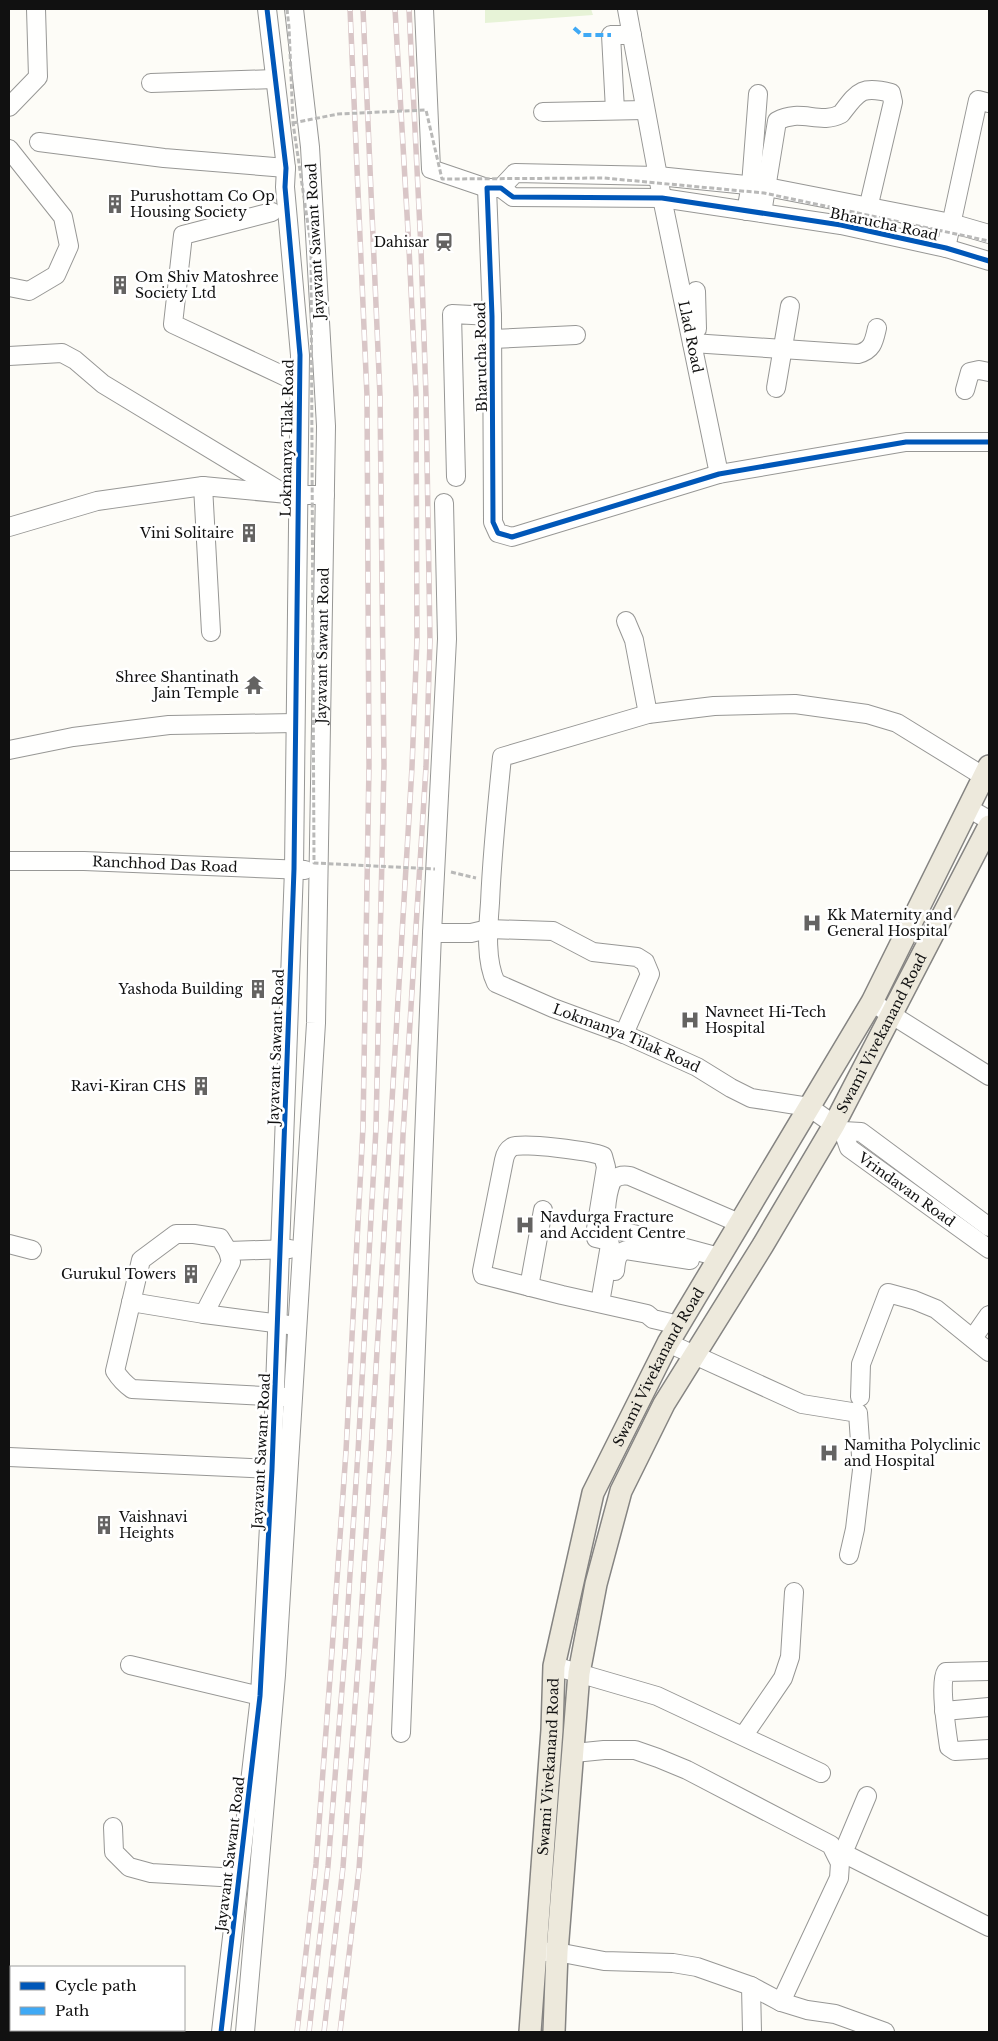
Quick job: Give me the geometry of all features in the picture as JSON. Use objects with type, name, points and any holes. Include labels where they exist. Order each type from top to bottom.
[{"type":"main road","name":"Swami Vivekanand Road","points":[[530,2032],[552,1730],[554,1666],[593,1493],[677,1328],[872,1002],[981,787]]},
{"type":"main road","name":"Swami Vivekanand Road","points":[[554,2032],[557,1952],[579,1673],[596,1584],[621,1491],[664,1404],[838,1128],[891,1015],[989,826]]},
{"type":"main road","points":[[542,1850],[566,1852]]},
{"type":"street","points":[[9,107],[38,77],[36,9]]},
{"type":"street","name":"Lokmanya Tilak Road","points":[[268,9],[286,168],[285,187],[300,355],[290,494],[295,723],[294,869]]},
{"type":"street","name":"Jayavant Sawant Road","points":[[245,2032],[276,1675],[316,1023],[326,426],[310,147],[294,9]]},
{"type":"street","points":[[424,9],[431,169],[494,188],[515,173],[658,176],[759,186],[951,223],[989,234]]},
{"type":"street","name":"Llad Road","points":[[628,9],[662,198],[695,344],[719,474]]},
{"type":"street","points":[[615,110],[610,35],[632,35]]},
{"type":"street","points":[[151,82],[276,79]]},
{"type":"street","points":[[754,212],[759,186],[777,121],[796,115],[823,118],[837,116],[841,114],[857,93],[865,89],[883,91],[890,93],[893,102],[863,230]]},
{"type":"street","points":[[758,94],[759,186]]},
{"type":"street","points":[[946,248],[978,100],[989,103]]},
{"type":"street","points":[[543,112],[645,110]]},
{"type":"street","points":[[38,142],[164,158],[286,168]]},
{"type":"street","points":[[9,149],[63,217],[69,246],[56,275],[29,291],[9,288]]},
{"type":"street","name":"Bharucha Road","points":[[989,261],[946,248],[863,230],[662,198],[513,197],[494,188],[492,316],[493,522],[498,533],[512,537],[719,474],[906,442],[989,442]]},
{"type":"street","points":[[272,212],[183,235],[173,324],[299,383]]},
{"type":"street","points":[[696,291],[695,344],[858,354],[866,352],[874,344],[877,328]]},
{"type":"street","points":[[776,388],[790,306]]},
{"type":"street","points":[[456,477],[452,314],[492,316]]},
{"type":"street","points":[[492,339],[576,335]]},
{"type":"street","points":[[9,356],[62,353],[76,360],[103,384],[290,494]]},
{"type":"street","points":[[965,390],[970,372],[978,370],[989,372]]},
{"type":"street","points":[[9,527],[96,501],[203,486],[290,494],[325,494]]},
{"type":"street","points":[[203,486],[211,632]]},
{"type":"street","points":[[401,1733],[432,933],[447,639],[444,503]]},
{"type":"street","points":[[626,621],[634,640],[648,714]]},
{"type":"street","points":[[488,929],[502,757],[648,714],[714,706],[795,704],[866,714],[897,723],[981,787],[989,820]]},
{"type":"street","points":[[9,750],[72,737],[169,725],[295,723]]},
{"type":"street","name":"Ranchhod Das Road","points":[[9,861],[84,861],[192,867],[294,869],[304,870],[319,877]]},
{"type":"street","name":"Jayavant Sawant Road","points":[[220,2032],[260,1696],[272,1469],[294,869]]},
{"type":"street","points":[[432,933],[471,933],[488,929],[553,930],[593,952],[637,957],[645,962],[650,974],[624,1034]]},
{"type":"street","name":"Lokmanya Tilak Road","points":[[488,929],[490,965],[496,983],[552,1008],[624,1034],[697,1067],[750,1098],[809,1107]]},
{"type":"street","points":[[872,1002],[989,1076]]},
{"type":"street","name":"Vrindavan Road","points":[[809,1107],[838,1128],[849,1148],[989,1249]]},
{"type":"street","points":[[838,1128],[861,1132],[989,1227]]},
{"type":"street","points":[[605,1304],[610,1242],[596,1238],[595,1235],[606,1168],[603,1156],[522,1145],[511,1147],[506,1154],[482,1271],[486,1277],[647,1314],[677,1328],[695,1356],[802,1404],[858,1413],[862,1470],[855,1529],[849,1555]]},
{"type":"street","points":[[717,1260],[606,1227],[604,1220],[610,1184],[615,1178],[623,1175],[630,1176],[739,1223]]},
{"type":"street","points":[[530,1288],[543,1210]]},
{"type":"street","points":[[204,1314],[231,1262],[228,1251],[220,1238],[194,1234],[176,1234],[141,1260],[115,1371],[125,1384],[132,1389],[292,1397]]},
{"type":"street","points":[[9,1244],[32,1250]]},
{"type":"street","points":[[228,1251],[302,1249]]},
{"type":"street","points":[[605,1304],[617,1256],[621,1251],[717,1260]]},
{"type":"street","points":[[860,1396],[861,1364],[888,1294],[914,1300],[936,1309],[989,1352]]},
{"type":"street","points":[[131,1302],[204,1314],[297,1325]]},
{"type":"street","points":[[973,1338],[989,1315]]},
{"type":"street","points":[[9,1457],[272,1469]]},
{"type":"street","points":[[744,1736],[783,1678],[790,1657],[794,1592]]},
{"type":"street","points":[[130,1665],[260,1696]]},
{"type":"street","points":[[554,1666],[657,1696],[821,1772]]},
{"type":"street","points":[[989,1671],[946,1672],[943,1678],[944,1711],[949,1747],[955,1751],[989,1749]]},
{"type":"street","points":[[944,1711],[989,1707]]},
{"type":"street","points":[[574,1753],[604,1750],[635,1750],[658,1758],[687,1770],[831,1844],[840,1863],[839,1878],[781,2002]]},
{"type":"street","points":[[867,1796],[844,1853],[989,1927]]},
{"type":"street","points":[[113,1827],[114,1852],[129,1867],[151,1873],[238,1878]]},
{"type":"street","points":[[535,1952],[557,1952],[604,1961],[640,1954],[673,1964],[697,1967],[716,1965],[781,2002],[806,2010],[835,2014],[885,2032]]},
{"type":"street","points":[[750,1986],[752,2032]]},
{"type":"path","points":[[287,9],[293,123],[311,245],[314,864],[435,869],[478,878],[477,887]]},
{"type":"path","points":[[293,123],[338,114],[426,110],[442,179],[604,178],[764,193],[989,241]]},
{"type":"green space","points":[[485,9],[591,9],[593,15],[485,23]]},
{"type":"railway","points":[[297,2032],[316,1864],[332,1651],[346,1451],[363,1127],[369,765],[367,396],[350,9]]},
{"type":"railway","points":[[309,2032],[328,1866],[345,1651],[376,1128],[384,765],[380,396],[363,9]]},
{"type":"railway","points":[[324,2032],[343,1867],[359,1652],[412,767],[417,639],[416,394],[395,9]]},
{"type":"railway","points":[[340,2032],[359,1869],[389,1453],[403,1135],[426,767],[430,641],[426,396],[409,9]]},
{"type":"marked path","points":[[574,28],[582,35],[611,35]]},
{"type":"cycle path","points":[[221,2032],[260,1696],[272,1469],[294,869],[300,355],[285,187],[286,168],[267,9]]},
{"type":"cycle path","points":[[989,261],[946,248],[841,225],[662,198],[513,197],[501,188],[487,188],[492,316],[493,522],[498,533],[512,537],[719,474],[906,442],[989,442]]},
{"type":"place","name":"Purushottam Co Op Housing Society","points":[[115,204]]},
{"type":"place","name":"Dahisar","points":[[444,242]]},
{"type":"place","name":"Om Shiv Matoshree Society Ltd","points":[[120,285]]},
{"type":"place","name":"Vini Solitaire","points":[[249,533]]},
{"type":"place","name":"Shree Shantinath Jain Temple","points":[[254,685]]},
{"type":"place","name":"Kk Maternity and General Hospital","points":[[812,923]]},
{"type":"place","name":"Yashoda Building","points":[[258,989]]},
{"type":"place","name":"Navneet Hi-Tech Hospital","points":[[690,1020]]},
{"type":"place","name":"Ravi-Kiran CHS","points":[[201,1086]]},
{"type":"place","name":"Navdurga Fracture and Accident Centre","points":[[525,1225]]},
{"type":"place","name":"Gurukul Towers","points":[[191,1274]]},
{"type":"place","name":"Namitha Polyclinic and Hospital","points":[[829,1453]]},
{"type":"place","name":"Vaishnavi Heights","points":[[104,1525]]}]
